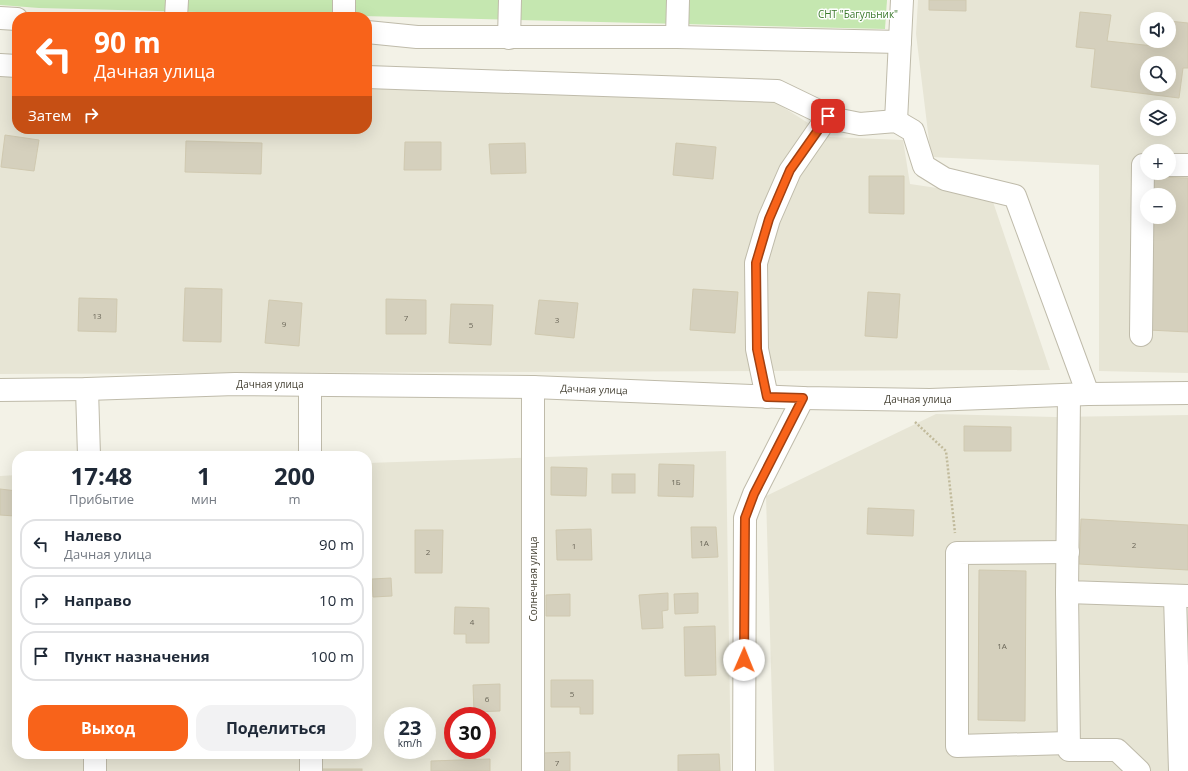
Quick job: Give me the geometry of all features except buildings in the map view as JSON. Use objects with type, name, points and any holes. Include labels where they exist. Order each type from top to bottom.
[{"type":"street","points":[[176,12],[177,0]]},
{"type":"street","points":[[344,0],[344,12]]},
{"type":"street","points":[[509,38],[510,0]]},
{"type":"street","points":[[677,37],[678,0]]},
{"type":"street","points":[[896,121],[902,0]]},
{"type":"street","points":[[0,18],[12,19]]},
{"type":"street","points":[[372,32],[417,37],[677,37],[900,42]]},
{"type":"street","points":[[0,65],[12,66]]},
{"type":"street","points":[[372,77],[778,91],[835,119],[860,124],[896,121],[913,131],[924,166],[945,179],[1015,196],[1078,395],[1068,552],[1069,750],[1116,750],[1139,771]]},
{"type":"street","points":[[767,397],[757,349],[756,263],[769,219],[790,170],[828,116]]},
{"type":"street","points":[[1176,165],[1188,165]]},
{"type":"street","points":[[1141,335],[1143,180]]},
{"type":"street","name":"Дачная улица","points":[[0,390],[87,389],[235,384],[310,384],[533,387],[767,397],[930,400],[1188,393]]},
{"type":"street","points":[[310,384],[310,451]]},
{"type":"street","name":"Солнечная улица","points":[[533,387],[533,771]]},
{"type":"street","points":[[87,389],[88,451]]},
{"type":"street","points":[[744,771],[745,518],[754,494],[803,398]]},
{"type":"street","points":[[1068,552],[957,553],[957,746],[1069,743]]},
{"type":"street","points":[[1068,592],[1182,596],[1180,771]]},
{"type":"street","points":[[95,759],[95,771]]},
{"type":"street","points":[[311,759],[311,771]]},
{"type":"path","points":[[891,399],[946,451],[957,553]]},
{"type":"shaded area","points":[[918,0],[1188,0],[1188,373],[1099,371],[1099,165],[931,157],[916,34]]},
{"type":"shaded area","points":[[0,72],[12,73],[12,134],[372,134],[372,85],[772,100],[830,137],[903,140],[910,184],[991,196],[1050,370],[0,374]]},
{"type":"shaded area","points":[[936,414],[1055,417],[1188,415],[1188,771],[774,771],[766,496]]},
{"type":"shaded area","points":[[726,451],[731,771],[0,771],[0,476],[12,475],[12,759],[372,759],[372,463]]},
{"type":"green space","name":"СНТ \"Багульник\"","points":[[0,0],[887,0],[885,29],[372,16],[372,12],[200,12],[39,8],[0,5]]},
{"type":"route","points":[[744,660],[745,518],[754,494],[803,398],[767,397],[757,349],[756,263],[769,219],[790,170],[828,116]]}]
